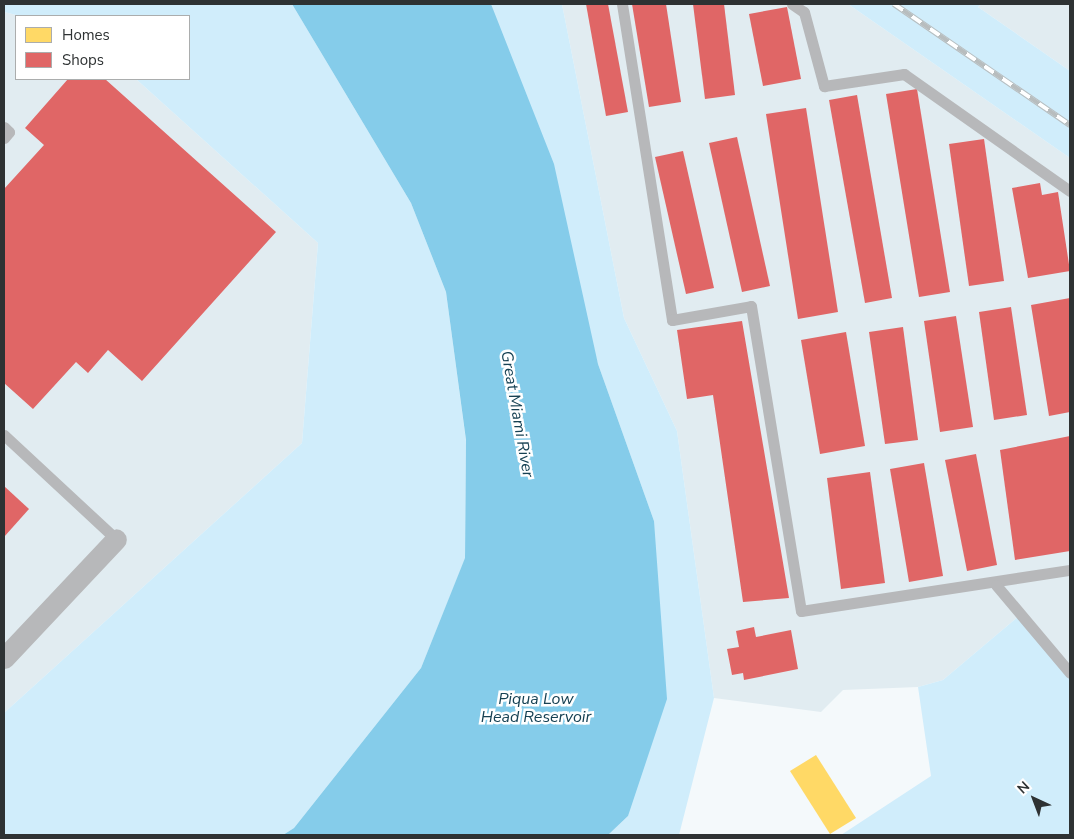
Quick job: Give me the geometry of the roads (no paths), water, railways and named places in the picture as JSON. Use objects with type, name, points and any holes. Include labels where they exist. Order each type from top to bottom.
[{"type":"street","points":[[4,658],[116,539]]},
{"type":"lane","points":[[622,4],[672,320],[751,306],[801,611],[996,585],[1070,570]]},
{"type":"lane","points":[[792,4],[804,12],[824,86],[904,74],[1070,191]]},
{"type":"lane","points":[[4,127],[9,132],[4,138]]},
{"type":"lane","points":[[4,435],[116,539]]},
{"type":"lane","points":[[996,585],[1070,673]]},
{"type":"water","name":"Piqua Low Head Reservoir","points":[[292,4],[491,4],[554,164],[598,364],[654,521],[667,699],[628,816],[608,835],[283,835],[294,828],[421,668],[465,558],[466,440],[446,292],[411,203]]},
{"type":"railway","points":[[894,4],[1070,125]]},
{"type":"water label","name":"Great Miami River","points":[[517,414]]}]
